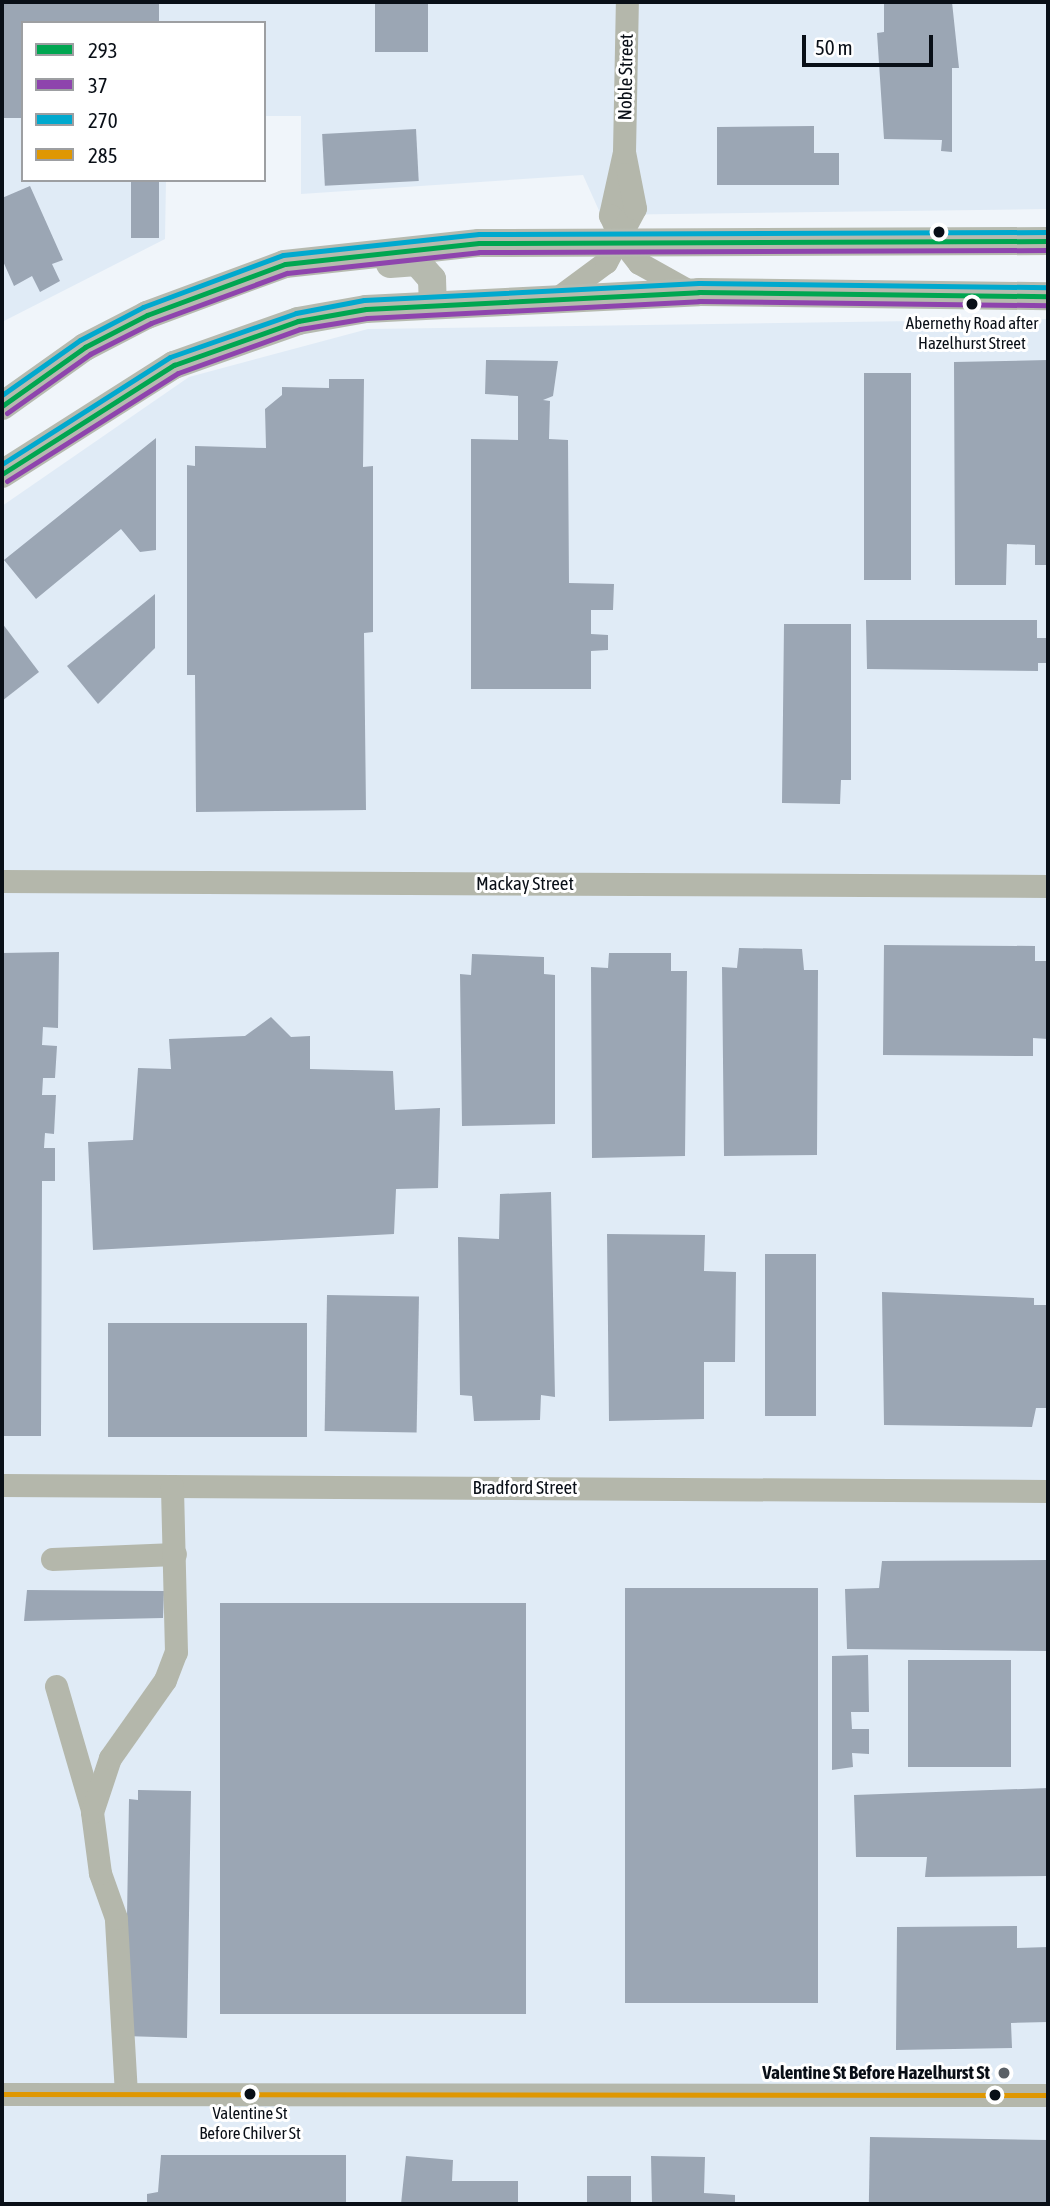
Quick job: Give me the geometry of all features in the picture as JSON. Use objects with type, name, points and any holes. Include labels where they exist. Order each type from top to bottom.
[{"type":"main road","points":[[2,406],[85,347],[147,315],[285,264],[479,243],[621,240],[1048,241]]},
{"type":"main road","points":[[360,257],[417,262],[432,279],[433,303]]},
{"type":"main road","points":[[2,474],[117,395],[233,341],[298,321],[433,303],[560,296],[691,292],[1048,296]]},
{"type":"street","name":"Noble Street","points":[[627,2],[624,152],[610,215],[621,240],[639,263],[691,292]]},
{"type":"street","points":[[560,296],[606,262],[621,240]]},
{"type":"street","name":"Mackay Street","points":[[2,881],[1048,886]]},
{"type":"street","name":"Bradford Street","points":[[2,1485],[1048,1491]]},
{"type":"street","points":[[92,1812],[110,1758],[165,1680],[176,1651],[172,1486]]},
{"type":"street","points":[[52,1559],[175,1554]]},
{"type":"street","points":[[56,1685],[92,1812],[100,1873],[116,1918],[126,2094]]},
{"type":"street","points":[[2,2094],[1048,2095]]},
{"type":"shaded area","points":[[2,2],[1048,2],[1048,209],[601,215],[583,175],[301,194],[301,116],[266,116],[266,21],[21,21],[21,182],[166,182],[165,239],[2,322]]},
{"type":"shaded area","points":[[1048,319],[1048,2204],[2,2204],[2,506],[189,377],[368,329]]},
{"type":"building","points":[[2,2],[159,2],[159,21],[21,21],[21,118],[2,118]]},
{"type":"building","points":[[375,2],[428,2],[428,52],[375,52]]},
{"type":"building","points":[[884,2],[952,2],[959,68],[952,68],[952,152],[941,151],[942,140],[884,139],[877,33],[884,32]]},
{"type":"building","points":[[814,126],[814,153],[839,153],[839,185],[717,185],[717,127]]},
{"type":"building","points":[[416,129],[419,181],[325,186],[322,134]]},
{"type":"building","points":[[131,182],[159,182],[159,238],[131,238]]},
{"type":"building","points":[[30,186],[63,260],[52,264],[60,281],[40,292],[32,276],[14,286],[2,259],[2,198]]},
{"type":"building","points":[[486,360],[558,361],[553,396],[543,400],[550,401],[549,439],[568,440],[569,583],[614,584],[613,610],[591,610],[591,634],[608,635],[608,650],[591,651],[591,689],[471,689],[471,439],[518,440],[518,396],[485,394]]},
{"type":"building","points":[[1048,360],[1048,565],[1035,565],[1035,545],[1007,544],[1006,585],[955,585],[954,362]]},
{"type":"building","points":[[864,373],[911,373],[911,580],[864,580]]},
{"type":"building","points":[[329,379],[364,379],[363,467],[373,466],[373,632],[364,633],[366,810],[196,812],[195,675],[187,675],[187,465],[195,466],[195,446],[266,448],[265,409],[282,395],[282,387],[329,388]]},
{"type":"building","points":[[156,438],[156,550],[140,552],[121,529],[36,599],[4,560]]},
{"type":"building","points":[[155,594],[155,648],[98,704],[67,666]]},
{"type":"building","points":[[866,620],[1037,620],[1037,638],[1048,638],[1048,663],[1038,663],[1038,671],[867,669]]},
{"type":"building","points":[[2,623],[39,672],[2,701]]},
{"type":"building","points":[[784,624],[851,624],[851,780],[841,780],[840,804],[782,803]]},
{"type":"building","points":[[884,945],[1035,946],[1035,961],[1048,961],[1048,1039],[1033,1038],[1033,1056],[883,1055]]},
{"type":"building","points":[[739,948],[802,949],[804,970],[818,970],[817,1155],[724,1156],[722,967],[737,968]]},
{"type":"building","points":[[59,952],[58,1028],[43,1027],[42,1045],[57,1046],[55,1078],[43,1078],[42,1095],[56,1095],[54,1134],[45,1133],[44,1148],[55,1148],[55,1181],[42,1181],[41,1436],[2,1436],[2,953]]},
{"type":"building","points":[[609,953],[671,953],[671,971],[687,971],[685,1156],[592,1158],[591,967],[608,968]]},
{"type":"building","points":[[472,954],[544,957],[544,974],[555,975],[555,1124],[462,1126],[460,974],[471,975]]},
{"type":"building","points":[[271,1017],[291,1037],[310,1036],[310,1069],[393,1071],[395,1110],[440,1108],[438,1188],[396,1189],[394,1234],[93,1250],[88,1142],[133,1140],[138,1068],[171,1069],[169,1039],[245,1036]]},
{"type":"building","points":[[551,1192],[555,1397],[541,1395],[540,1420],[474,1421],[472,1396],[460,1395],[458,1237],[499,1239],[500,1194]]},
{"type":"building","points":[[607,1234],[705,1235],[704,1271],[736,1272],[735,1362],[704,1362],[704,1419],[609,1421]]},
{"type":"building","points":[[765,1254],[816,1254],[816,1416],[765,1416]]},
{"type":"building","points":[[882,1292],[1034,1298],[1034,1305],[1048,1305],[1048,1408],[1036,1408],[1032,1427],[884,1425]]},
{"type":"building","points":[[327,1295],[419,1297],[417,1433],[325,1431]]},
{"type":"building","points":[[108,1323],[307,1323],[307,1437],[108,1437]]},
{"type":"building","points":[[1048,1560],[1048,1651],[847,1649],[845,1589],[879,1588],[882,1561]]},
{"type":"building","points":[[625,1588],[818,1588],[818,2003],[625,2003]]},
{"type":"building","points":[[27,1590],[164,1591],[163,1618],[24,1621]]},
{"type":"building","points":[[220,1603],[526,1603],[526,2014],[220,2014]]},
{"type":"building","points":[[868,1655],[869,1712],[851,1712],[852,1729],[869,1729],[869,1754],[852,1753],[853,1767],[832,1770],[832,1656]]},
{"type":"building","points":[[908,1660],[1011,1660],[1011,1767],[908,1767]]},
{"type":"building","points":[[1048,1788],[1048,1876],[925,1877],[927,1857],[856,1857],[854,1795]]},
{"type":"building","points":[[138,1790],[191,1791],[187,2038],[125,2036],[129,1799],[138,1800]]},
{"type":"building","points":[[1017,1926],[1017,1948],[1048,1947],[1048,2022],[1011,2023],[1012,2048],[896,2050],[897,1927]]},
{"type":"building","points":[[870,2137],[1048,2140],[1047,2204],[869,2204]]},
{"type":"building","points":[[161,2155],[346,2155],[346,2204],[147,2204],[147,2194],[158,2192]]},
{"type":"building","points":[[406,2156],[453,2160],[452,2181],[518,2181],[518,2204],[401,2204]]},
{"type":"building","points":[[651,2156],[705,2157],[704,2193],[735,2195],[735,2204],[652,2204]]},
{"type":"building","points":[[587,2176],[631,2176],[631,2204],[587,2204]]},
{"type":"transit line","name":"270","points":[[2,395],[80,340],[143,307],[283,255],[479,234],[1048,232]]},
{"type":"transit line","name":"293","points":[[2,406],[85,347],[147,315],[285,264],[479,243],[1048,241]]},
{"type":"transit line","name":"37","points":[[7,413],[90,354],[151,323],[287,273],[479,252],[1048,250]]},
{"type":"transit line","name":"270","points":[[2,464],[170,357],[296,313],[364,300],[699,283],[1048,287]]},
{"type":"transit line","name":"293","points":[[2,474],[174,365],[298,321],[366,309],[699,292],[1048,296]]},
{"type":"transit line","name":"37","points":[[7,481],[178,373],[300,329],[367,318],[699,301],[1048,305]]},
{"type":"transit line","name":"285","points":[[2,2094],[1048,2095]]},
{"type":"place","name":"Abernethy Road after Hazelhurst Street","points":[[972,304]]},
{"type":"place","name":"Valentine St Before Hazelhurst St","points":[[1004,2073]]},
{"type":"place","name":"Valentine St Before Chilver St","points":[[250,2094]]}]
